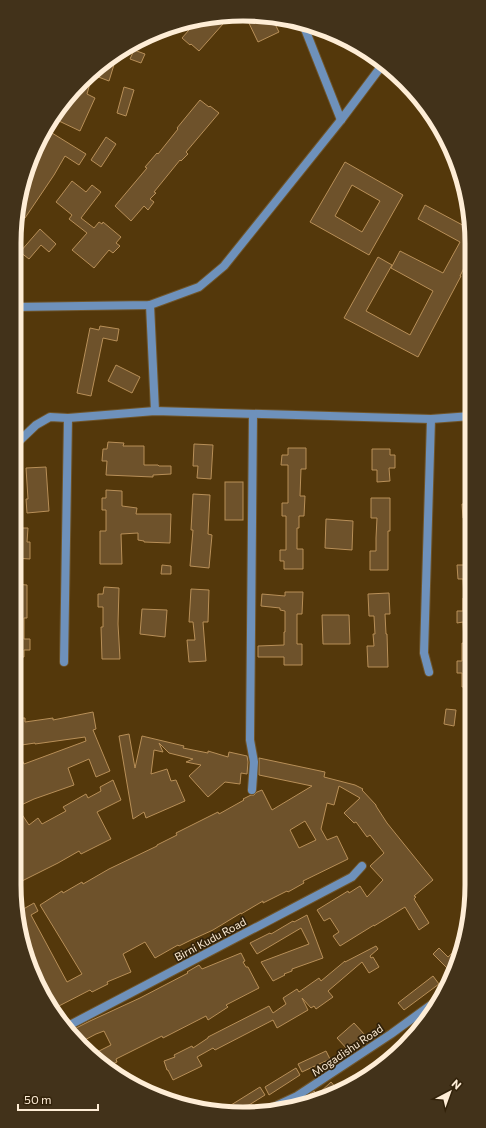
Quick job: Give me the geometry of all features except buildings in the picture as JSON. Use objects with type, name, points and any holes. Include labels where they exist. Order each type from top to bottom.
[{"type":"street","points":[[306,31],[341,120]]},
{"type":"street","points":[[21,306],[150,305],[199,288],[224,266],[341,120],[380,68]]},
{"type":"street","points":[[150,305],[155,410]]},
{"type":"street","points":[[21,439],[36,425],[50,417],[68,418],[155,410],[431,419],[465,416]]},
{"type":"street","points":[[252,790],[254,762],[250,740],[253,414]]},
{"type":"street","points":[[64,662],[68,418]]},
{"type":"street","points":[[429,672],[424,653],[431,419]]},
{"type":"street","name":"Birni Kudu Road","points":[[71,1025],[352,877],[362,866]]},
{"type":"street","name":"Mogadishu Road","points":[[280,1104],[297,1096],[391,1034],[429,1006]]}]
